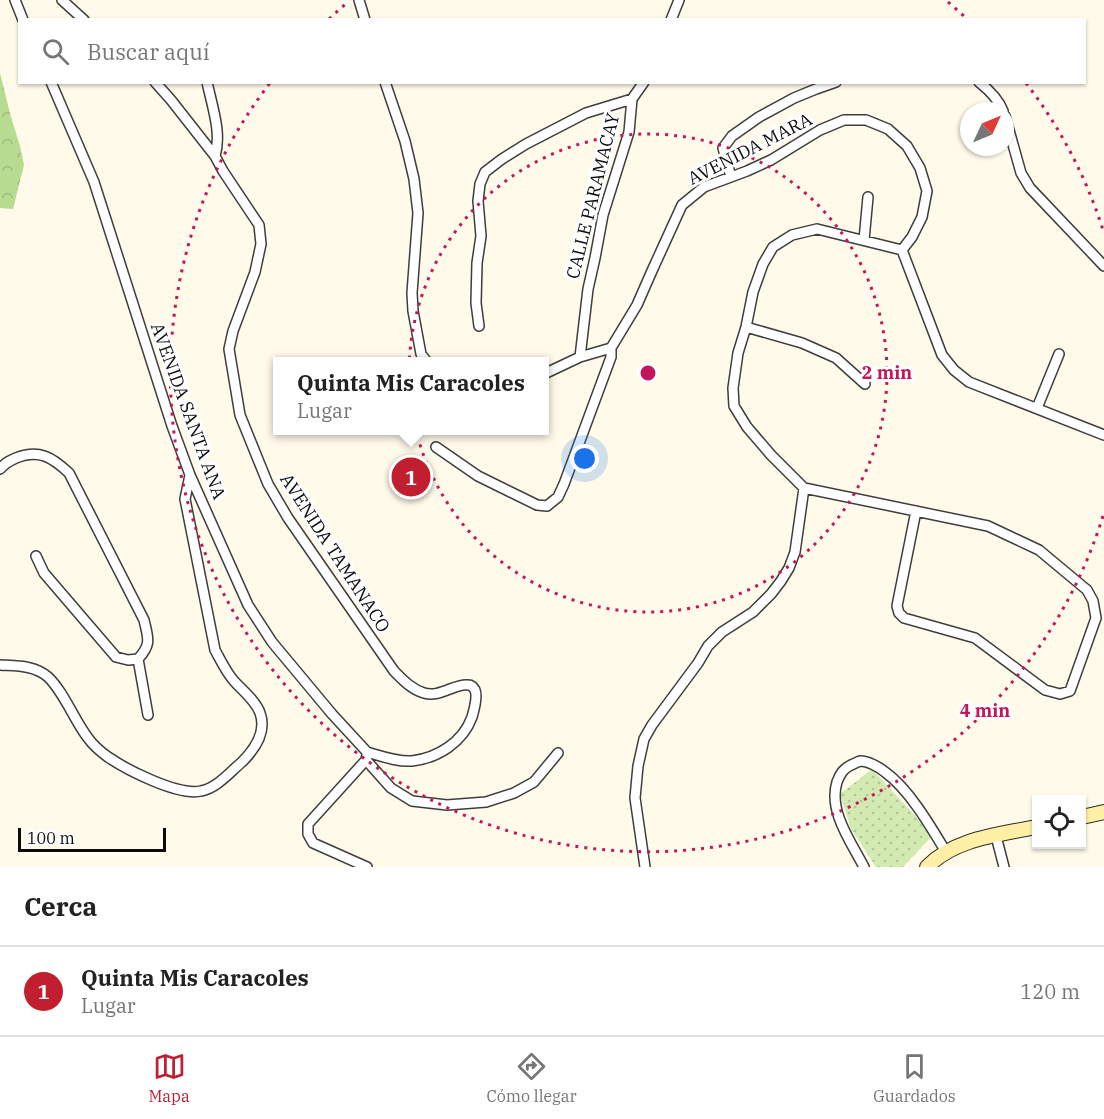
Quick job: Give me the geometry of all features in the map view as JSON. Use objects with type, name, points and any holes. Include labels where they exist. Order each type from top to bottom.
[{"type":"street","points":[[15,0],[22,18]]},
{"type":"street","points":[[62,0],[82,18]]},
{"type":"street","points":[[672,18],[679,0]]},
{"type":"street","points":[[362,1],[365,18]]},
{"type":"street","name":"AVENIDA SANTA ANA","points":[[52,84],[94,182],[172,426],[190,475],[248,605],[272,642],[391,788],[412,801],[447,805],[486,802],[514,793],[534,782],[558,753]]},
{"type":"street","name":"AVENIDA TAMANACO","points":[[157,84],[215,156],[259,225],[261,244],[255,272],[233,331],[229,349],[240,415],[268,484],[288,518],[394,671],[410,686],[425,694],[439,694],[467,685],[473,687],[476,693],[469,724],[452,745],[440,752],[411,761],[366,756]]},
{"type":"street","points":[[207,84],[218,134],[215,156]]},
{"type":"street","points":[[386,84],[405,141],[414,179],[418,213],[412,293],[413,311],[423,357]]},
{"type":"street","name":"CALLE PARAMACAY","points":[[580,357],[588,289],[603,215],[629,132],[632,99],[643,84]]},
{"type":"street","points":[[731,177],[723,148],[732,136],[759,117],[794,98],[830,84]]},
{"type":"street","points":[[982,84],[999,102]]},
{"type":"street","points":[[479,326],[476,303],[477,262],[481,236],[478,201],[480,184],[485,172],[526,144],[586,113],[632,99]]},
{"type":"street","name":"AVENIDA MARA","points":[[436,447],[478,476],[537,505],[547,506],[558,497],[612,357],[611,348],[637,305],[682,205],[704,187],[771,160],[820,130],[844,120],[866,120],[888,129],[907,146],[920,168],[927,191],[922,217],[912,237],[902,250]]},
{"type":"street","points":[[1014,148],[1021,173],[1030,188],[1104,266]]},
{"type":"street","points":[[864,240],[868,197]]},
{"type":"street","points":[[916,511],[897,606],[899,613],[904,618],[975,638],[1045,690],[1060,694],[1070,691],[1096,618],[1093,601],[1087,590],[1039,550],[988,526],[916,511],[804,488],[747,427],[734,406],[733,388],[738,353],[762,264],[773,248],[792,235],[817,229],[902,250],[942,355],[954,370],[969,382],[1104,435]]},
{"type":"street","points":[[746,327],[802,343],[836,358],[865,384]]},
{"type":"street","points":[[549,372],[580,357],[611,348]]},
{"type":"street","points":[[1037,408],[1059,354]]},
{"type":"street","points":[[0,469],[5,463],[32,453],[58,463],[69,473],[144,620],[148,637],[146,650],[138,659],[128,660],[116,657],[44,573],[36,556]]},
{"type":"street","points":[[0,665],[34,668],[46,675],[55,685],[89,739],[105,756],[127,769],[174,789],[201,791],[214,786],[251,753],[258,743],[261,728],[260,714],[223,666],[215,650],[185,499],[190,475]]},
{"type":"street","points":[[645,867],[635,798],[638,766],[644,739],[708,646],[722,632],[753,612],[781,581],[795,552],[804,488]]},
{"type":"street","points":[[138,659],[148,715]]},
{"type":"street","points":[[366,756],[308,824],[308,834],[313,843],[367,867]]},
{"type":"street","points":[[864,867],[834,802],[839,774],[846,767],[860,761],[886,772],[932,829],[946,852]]},
{"type":"street","points":[[1086,816],[1104,812]]},
{"type":"street","points":[[927,867],[946,852],[970,841],[1032,828]]},
{"type":"street","points":[[996,836],[1004,867]]},
{"type":"green space","points":[[0,73],[24,165],[13,209],[0,208]]},
{"type":"green space","points":[[872,769],[933,835],[903,867],[876,867],[851,829],[840,794]]},
{"type":"place","name":"Quinta Mis Caracoles","points":[[411,477]]}]
